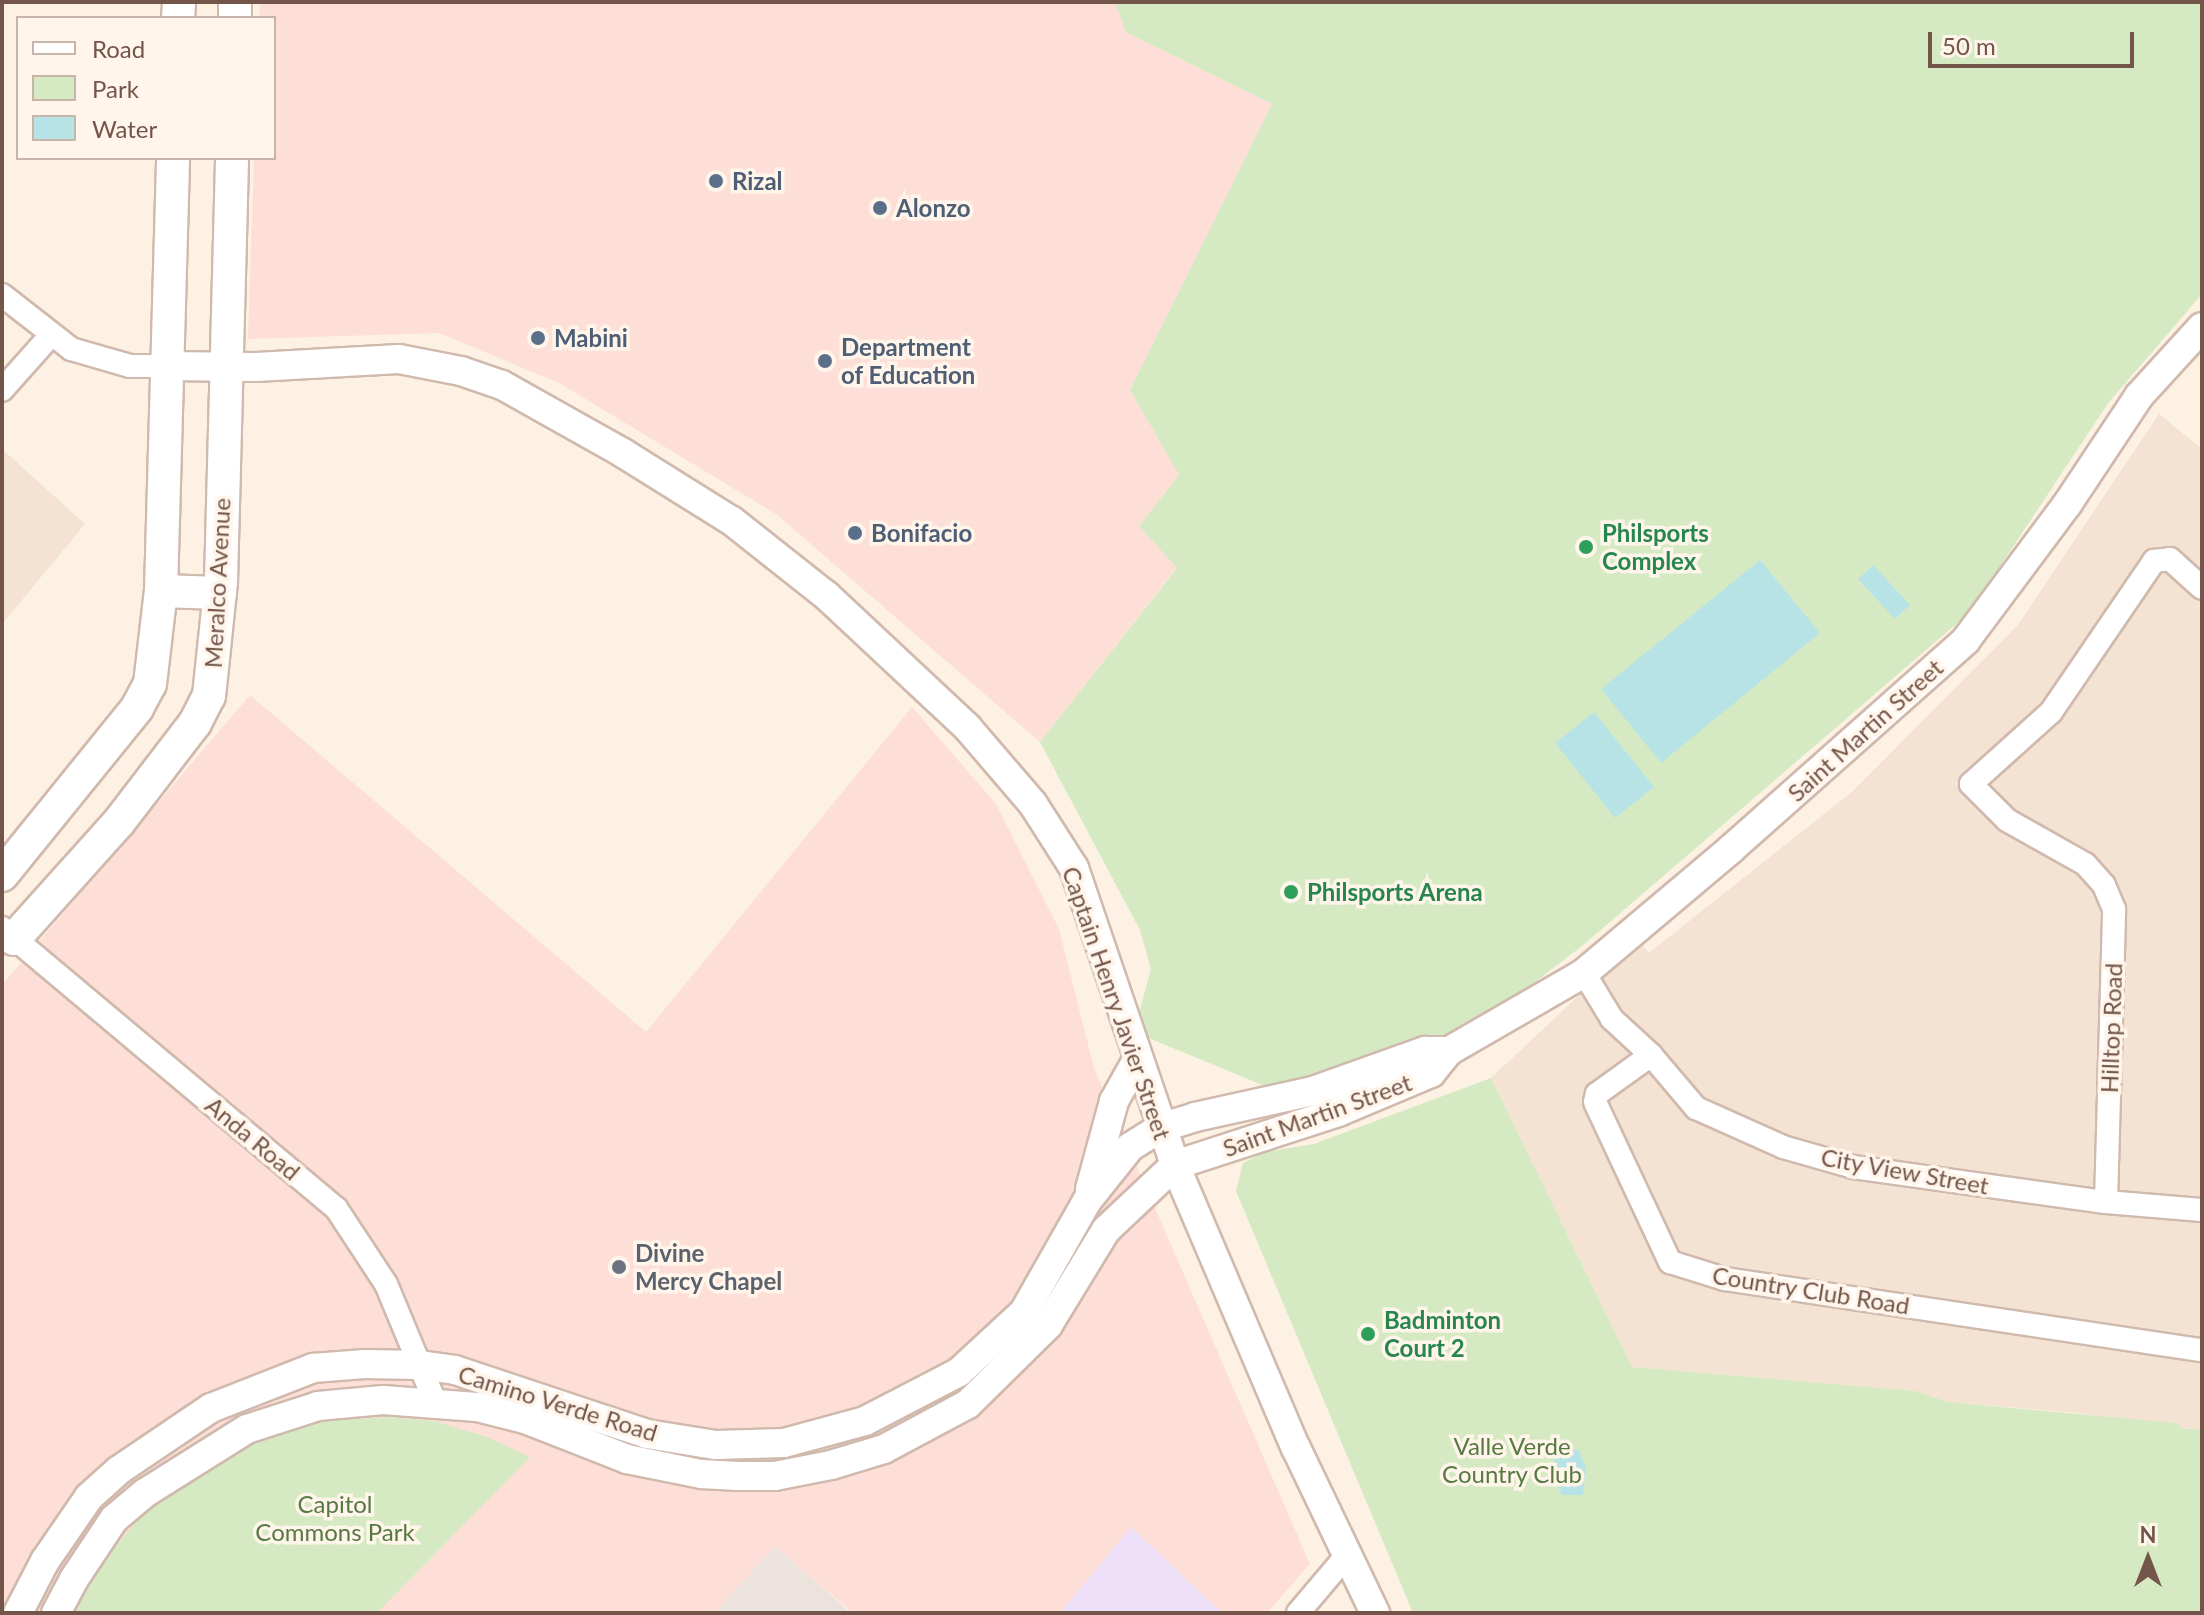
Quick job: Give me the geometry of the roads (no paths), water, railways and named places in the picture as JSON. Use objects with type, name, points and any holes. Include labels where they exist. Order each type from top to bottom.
[{"type":"main road","points":[[2,875],[137,708],[150,684],[161,591],[173,160]]},
{"type":"main road","name":"Meralco Avenue","points":[[8,933],[119,822],[195,723],[209,696],[220,593],[232,160]]},
{"type":"main road","points":[[161,591],[220,593]]},
{"type":"street","points":[[2,295],[71,349],[120,363],[165,366]]},
{"type":"street","name":"Saint Martin Street","points":[[1175,1165],[1338,1112],[1431,1073],[1449,1051],[1584,973],[1731,849],[1966,640],[2068,503],[2139,396],[2202,327]]},
{"type":"street","points":[[2,390],[51,335]]},
{"type":"street","name":"Captain Henry Javier Street","points":[[165,366],[225,368],[399,359],[461,371],[502,385],[732,521],[827,596],[967,727],[1033,804],[1074,868],[1160,1128],[1296,1448],[1375,1613]]},
{"type":"street","name":"Hilltop Road","points":[[2106,1202],[2114,909],[2104,885],[2085,864],[2007,820],[1971,784],[2051,712],[2154,561],[2161,557],[2170,559],[2202,588]]},
{"type":"street","name":"Anda Road","points":[[8,933],[336,1208],[386,1284],[435,1402]]},
{"type":"street","name":"City View Street","points":[[1584,973],[1612,1019],[1651,1055],[1696,1108],[1783,1147],[1853,1167],[2106,1202],[2202,1210]]},
{"type":"street","name":"Saint Martin Street","points":[[1160,1128],[1313,1091],[1425,1051],[1449,1051]]},
{"type":"street","name":"Country Club Road","points":[[1651,1055],[1597,1094],[1595,1102],[1670,1262],[1725,1279],[2202,1350]]},
{"type":"street","points":[[1087,1201],[1114,1101],[1137,1060]]},
{"type":"street","name":"Camino Verde Road","points":[[18,1613],[45,1561],[89,1497],[119,1470],[211,1408],[313,1368],[420,1365],[484,1379],[647,1434],[716,1445],[784,1443],[865,1421],[959,1372],[1024,1312],[1087,1201],[1130,1147],[1160,1128]]},
{"type":"street","name":"Camino Verde Road","points":[[56,1613],[74,1579],[114,1519],[184,1466],[247,1429],[318,1406],[383,1400],[477,1407],[525,1419],[627,1459],[701,1474],[775,1476],[831,1465],[884,1449],[968,1404],[1048,1325],[1106,1230],[1175,1165]]},
{"type":"street","points":[[1298,1613],[1347,1555]]},
{"type":"water","points":[[1760,560],[1820,633],[1661,763],[1601,689]]},
{"type":"water","points":[[1873,565],[1910,605],[1895,619],[1858,579]]},
{"type":"water","points":[[1594,712],[1654,787],[1615,818],[1555,743]]},
{"type":"water","points":[[1560,1450],[1579,1450],[1586,1469],[1583,1495],[1562,1495],[1549,1470]]},
{"type":"place","name":"Rizal","points":[[716,181]]},
{"type":"place","name":"Alonzo","points":[[880,208]]},
{"type":"place","name":"Mabini","points":[[538,338]]},
{"type":"place","name":"Department of Education","points":[[825,361]]},
{"type":"place","name":"Bonifacio","points":[[855,533]]},
{"type":"place","name":"Philsports Complex","points":[[1586,547]]},
{"type":"place","name":"Philsports Arena","points":[[1291,892]]},
{"type":"place","name":"Divine Mercy Chapel","points":[[619,1267]]},
{"type":"place","name":"Badminton Court 2","points":[[1368,1334]]},
{"type":"park label","name":"Valle Verde Country Club","points":[[1512,1460]]},
{"type":"park label","name":"Capitol Commons Park","points":[[335,1518]]}]
